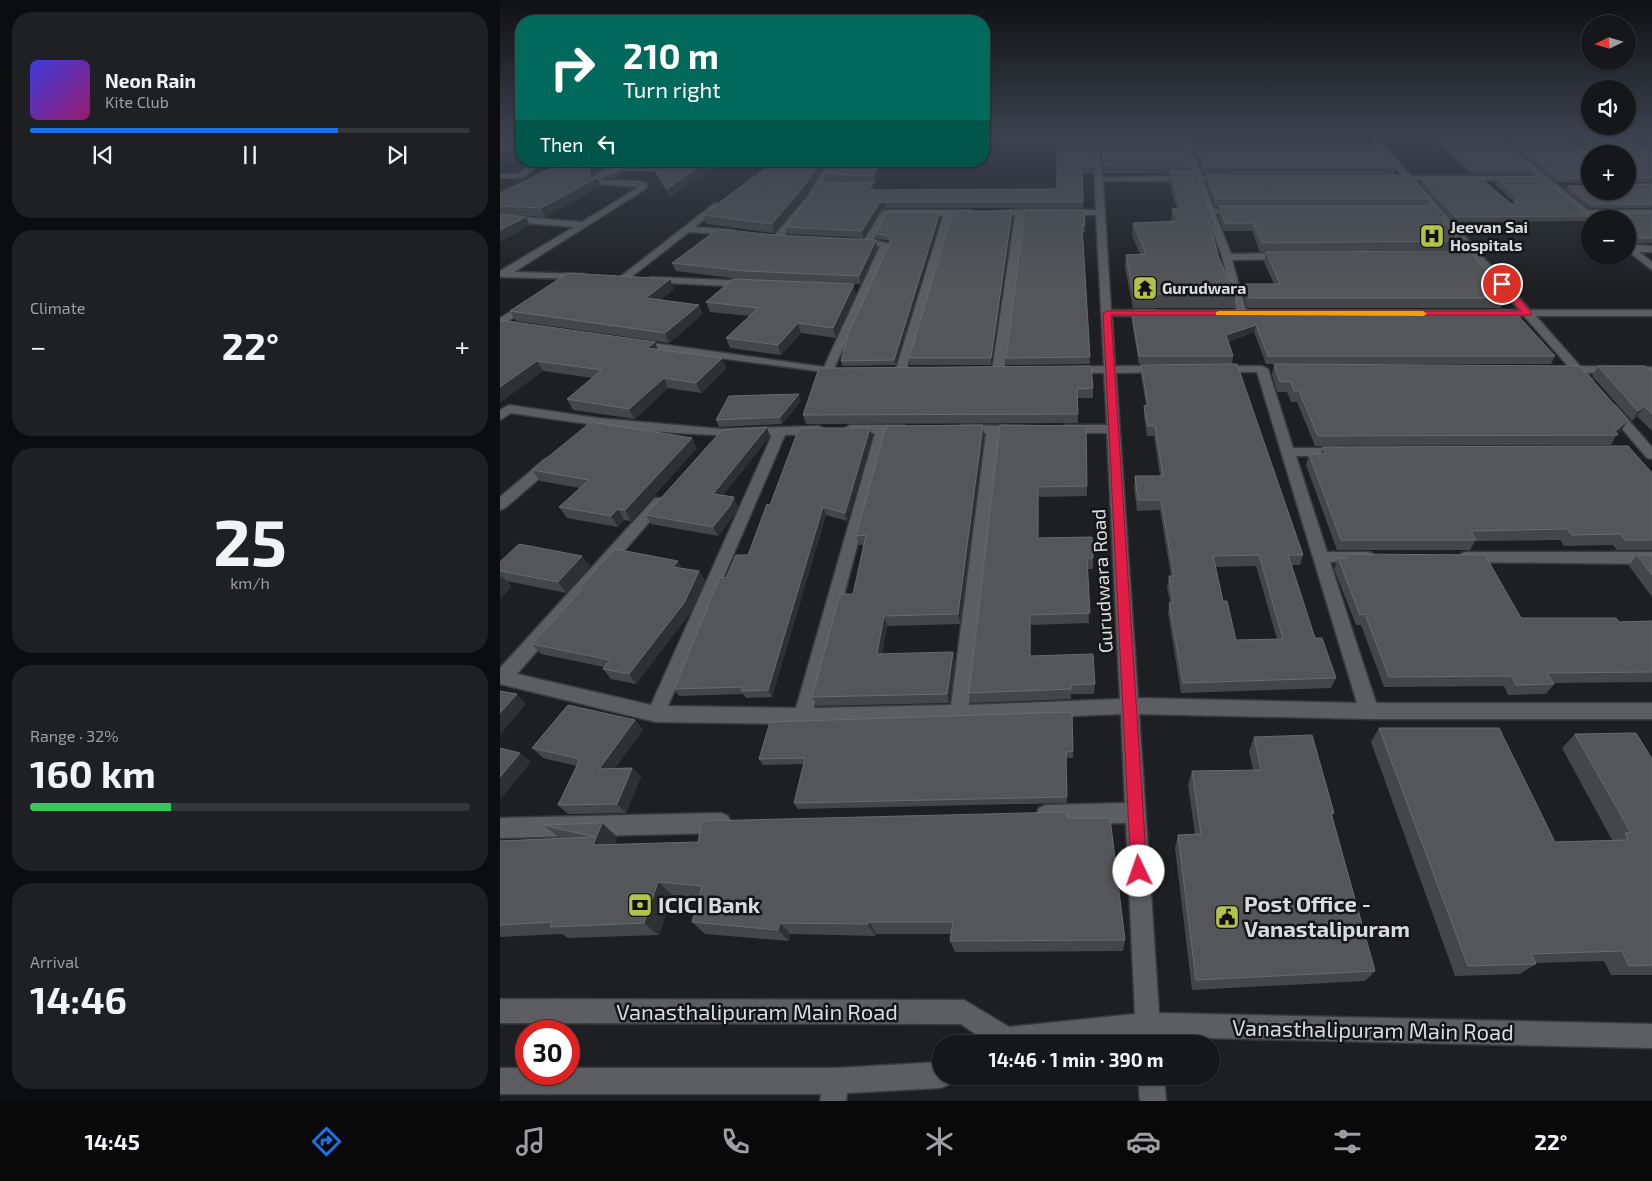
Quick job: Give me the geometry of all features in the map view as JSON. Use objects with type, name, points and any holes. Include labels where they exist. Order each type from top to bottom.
[{"type":"street","points":[[502,274],[644,186]]},
{"type":"street","points":[[778,238],[821,186]]},
{"type":"street","name":"Gurudwara Road","points":[[1099,186],[1148,1034]]},
{"type":"street","points":[[1202,186],[1227,257],[1242,314]]},
{"type":"street","points":[[1415,186],[1433,211],[1471,255],[1528,314],[1650,453]]},
{"type":"street","points":[[1553,186],[1582,210]]},
{"type":"street","points":[[725,201],[619,279],[759,285]]},
{"type":"street","points":[[1209,211],[1249,211]]},
{"type":"street","points":[[998,371],[1020,212]]},
{"type":"street","points":[[867,243],[885,213],[1101,212]]},
{"type":"street","points":[[901,372],[948,213]]},
{"type":"street","points":[[1636,214],[1652,213]]},
{"type":"street","points":[[500,218],[584,225]]},
{"type":"street","points":[[688,229],[742,234]]},
{"type":"street","points":[[625,342],[833,371],[860,289],[886,244],[847,242]]},
{"type":"street","points":[[1636,248],[1652,249]]},
{"type":"street","points":[[1636,254],[1652,267]]},
{"type":"street","points":[[1227,257],[1296,256]]},
{"type":"street","points":[[502,274],[596,278]]},
{"type":"street","points":[[554,287],[570,276]]},
{"type":"street","points":[[500,323],[539,297]]},
{"type":"street","points":[[1107,313],[1165,313]]},
{"type":"street","points":[[1488,314],[1652,313]]},
{"type":"street","points":[[500,323],[519,327]]},
{"type":"street","points":[[1064,370],[1177,369]]},
{"type":"street","points":[[1205,369],[1267,369],[1287,452],[1369,711]]},
{"type":"street","points":[[1557,369],[1650,372]]},
{"type":"street","points":[[503,411],[597,422],[721,432],[919,429]]},
{"type":"street","points":[[582,434],[597,422]]},
{"type":"street","points":[[803,716],[882,429]]},
{"type":"street","points":[[947,429],[1030,429]]},
{"type":"street","points":[[959,713],[993,429]]},
{"type":"street","points":[[1048,429],[1113,429]]},
{"type":"street","points":[[656,714],[781,430]]},
{"type":"street","points":[[708,447],[721,432]]},
{"type":"street","points":[[1629,451],[1650,453]]},
{"type":"street","points":[[1287,452],[1355,452]]},
{"type":"street","points":[[500,505],[560,454]]},
{"type":"street","points":[[668,491],[502,677],[656,714],[803,716],[959,713],[1130,706],[1369,711],[1652,711]]},
{"type":"street","points":[[1321,557],[1379,557]]},
{"type":"street","points":[[1447,557],[1652,558]]},
{"type":"street","points":[[1026,816],[1135,813]]},
{"type":"street","points":[[500,828],[738,822]]},
{"type":"street","name":"Vanasthalipuram Main Road","points":[[500,1011],[964,1012],[993,1035]]},
{"type":"street","name":"Vanasthalipuram Main Road","points":[[1130,1035],[1652,1036]]},
{"type":"street","points":[[500,1081],[835,1091],[932,1076]]},
{"type":"street","points":[[1152,1085],[1153,1101]]},
{"type":"building","points":[[514,186],[581,186],[541,208],[500,206],[500,193]]},
{"type":"building","points":[[741,186],[804,186],[772,224],[703,215]]},
{"type":"building","points":[[816,186],[871,186],[869,190],[1057,189],[1057,186],[1083,186],[1083,202],[884,202],[879,203],[862,231],[786,227]]},
{"type":"building","points":[[1175,186],[1201,186],[1213,219],[1209,219],[1218,255],[1228,280],[1232,280],[1236,294],[1133,294],[1126,255],[1146,254],[1133,223],[1179,221],[1172,209],[1181,208]]},
{"type":"building","points":[[1211,186],[1419,186],[1430,199],[1216,199]]},
{"type":"building","points":[[1428,186],[1491,186],[1511,204],[1515,204],[1516,197],[1505,186],[1553,186],[1582,210],[1581,216],[1456,217]]},
{"type":"building","points":[[1568,186],[1581,186],[1581,196]]},
{"type":"building","points":[[1636,186],[1652,186],[1652,204],[1591,204],[1586,200],[1636,200]]},
{"type":"building","points":[[1219,206],[1437,206],[1443,213],[1438,213],[1461,241],[1262,243],[1253,223],[1225,223]]},
{"type":"building","points":[[1025,210],[1084,210],[1085,225],[1082,225],[1090,357],[1006,358]]},
{"type":"building","points":[[953,211],[1012,211],[991,358],[909,358]]},
{"type":"building","points":[[888,212],[940,212],[894,360],[841,361],[848,334],[891,240],[886,235],[875,234]]},
{"type":"building","points":[[1636,213],[1652,213],[1652,238],[1639,238],[1636,236]]},
{"type":"building","points":[[500,214],[526,217],[500,230]]},
{"type":"building","points":[[718,229],[775,235],[876,240],[859,276],[744,271],[672,263]]},
{"type":"building","points":[[1469,251],[1508,296],[1503,296],[1506,298],[1249,298],[1245,284],[1280,284],[1266,252]]},
{"type":"building","points":[[568,273],[670,279],[646,298],[699,305],[665,333],[510,311]]},
{"type":"building","points":[[733,279],[854,284],[833,328],[798,323],[778,345],[726,338],[758,308],[706,302]]},
{"type":"building","points":[[1135,310],[1513,310],[1555,356],[1268,356],[1256,325],[1226,335],[1233,356],[1139,356],[1132,315],[1136,315]]},
{"type":"building","points":[[500,320],[655,342],[647,348],[722,358],[696,383],[664,378],[629,409],[567,399],[602,370],[537,361],[500,387]]},
{"type":"building","points":[[1237,364],[1303,555],[1288,555],[1315,638],[1322,638],[1336,678],[1183,683],[1169,603],[1173,603],[1169,576],[1174,576],[1161,500],[1138,500],[1135,476],[1163,476],[1155,426],[1148,426],[1144,406],[1148,405],[1141,365]],"holes":[[[1259,555],[1283,639],[1236,640],[1227,601],[1223,601],[1213,556]]]},
{"type":"building","points":[[1274,364],[1580,366],[1628,420],[1618,429],[1613,429],[1618,435],[1318,436],[1299,391],[1294,391],[1290,381],[1280,382]]},
{"type":"building","points":[[1091,366],[1093,388],[1077,389],[1078,414],[803,415],[819,368]]},
{"type":"building","points":[[1598,366],[1645,366],[1652,372],[1652,414],[1644,406],[1638,411]]},
{"type":"building","points":[[799,394],[780,417],[716,420],[729,396]]},
{"type":"building","points":[[591,422],[692,438],[625,510],[618,509],[611,516],[559,507],[589,480],[532,470]]},
{"type":"building","points":[[983,425],[958,614],[884,616],[877,654],[953,652],[947,694],[812,697],[840,594],[853,594],[866,535],[856,536],[886,426]]},
{"type":"building","points":[[1000,425],[1086,426],[1087,486],[1038,487],[1038,538],[1092,537],[1093,558],[1087,559],[1090,613],[1030,615],[1030,656],[1093,654],[1095,684],[1071,685],[1071,689],[969,693]]},
{"type":"building","points":[[767,427],[713,494],[734,497],[730,506],[713,527],[646,515],[722,430]]},
{"type":"building","points":[[799,428],[870,428],[845,513],[823,507],[768,690],[741,691],[743,687],[674,689],[720,577],[726,578],[736,555],[748,555],[767,504],[770,505]]},
{"type":"building","points":[[1628,446],[1652,473],[1652,540],[1625,540],[1621,534],[1572,535],[1567,529],[1471,531],[1476,540],[1341,540],[1309,454],[1326,454],[1323,447]]},
{"type":"building","points":[[519,544],[582,556],[558,582],[500,571],[500,562]]},
{"type":"building","points":[[615,549],[678,561],[673,567],[699,571],[684,603],[629,674],[603,669],[610,660],[532,644],[584,588],[580,587]]},
{"type":"building","points":[[1347,554],[1485,555],[1521,618],[1616,618],[1619,622],[1652,621],[1652,672],[1547,673],[1554,684],[1516,685],[1511,676],[1389,677],[1365,614],[1360,615],[1338,558],[1348,558]]},
{"type":"building","points":[[1637,555],[1652,555],[1652,575]]},
{"type":"building","points":[[500,691],[517,694],[500,713]]},
{"type":"building","points":[[568,705],[635,720],[599,769],[632,768],[617,804],[558,805],[580,759],[532,748]]},
{"type":"building","points":[[1072,712],[1073,751],[1066,752],[1067,797],[794,803],[805,758],[759,759],[770,722]]},
{"type":"building","points":[[1379,728],[1499,728],[1555,842],[1628,840],[1625,833],[1631,833],[1575,734],[1636,733],[1652,759],[1652,965],[1629,966],[1622,951],[1531,954],[1536,964],[1468,966]]},
{"type":"building","points":[[1312,735],[1334,813],[1331,813],[1375,971],[1196,980],[1178,835],[1201,834],[1192,771],[1261,770],[1254,737]]},
{"type":"building","points":[[500,748],[520,753],[500,777]]},
{"type":"building","points":[[1067,812],[1067,818],[1110,818],[1125,940],[950,941],[953,922],[869,922],[868,924],[780,923],[778,930],[692,922],[702,886],[658,882],[644,923],[550,927],[552,922],[500,925],[500,841],[595,837],[543,825],[602,823],[593,845],[698,842],[702,821]]},
{"type":"slow traffic","points":[[1219,313],[1423,314]]},
{"type":"place","name":"Jeevan Sai Hospitals","points":[[1432,236]]},
{"type":"place","name":"Gurudwara","points":[[1145,288]]},
{"type":"place","name":"ICICI Bank","points":[[640,905]]},
{"type":"place","name":"Post Office - Vanastalipuram","points":[[1227,917]]},
{"type":"route","points":[[1139,871],[1107,313],[1528,314],[1502,284]]}]
